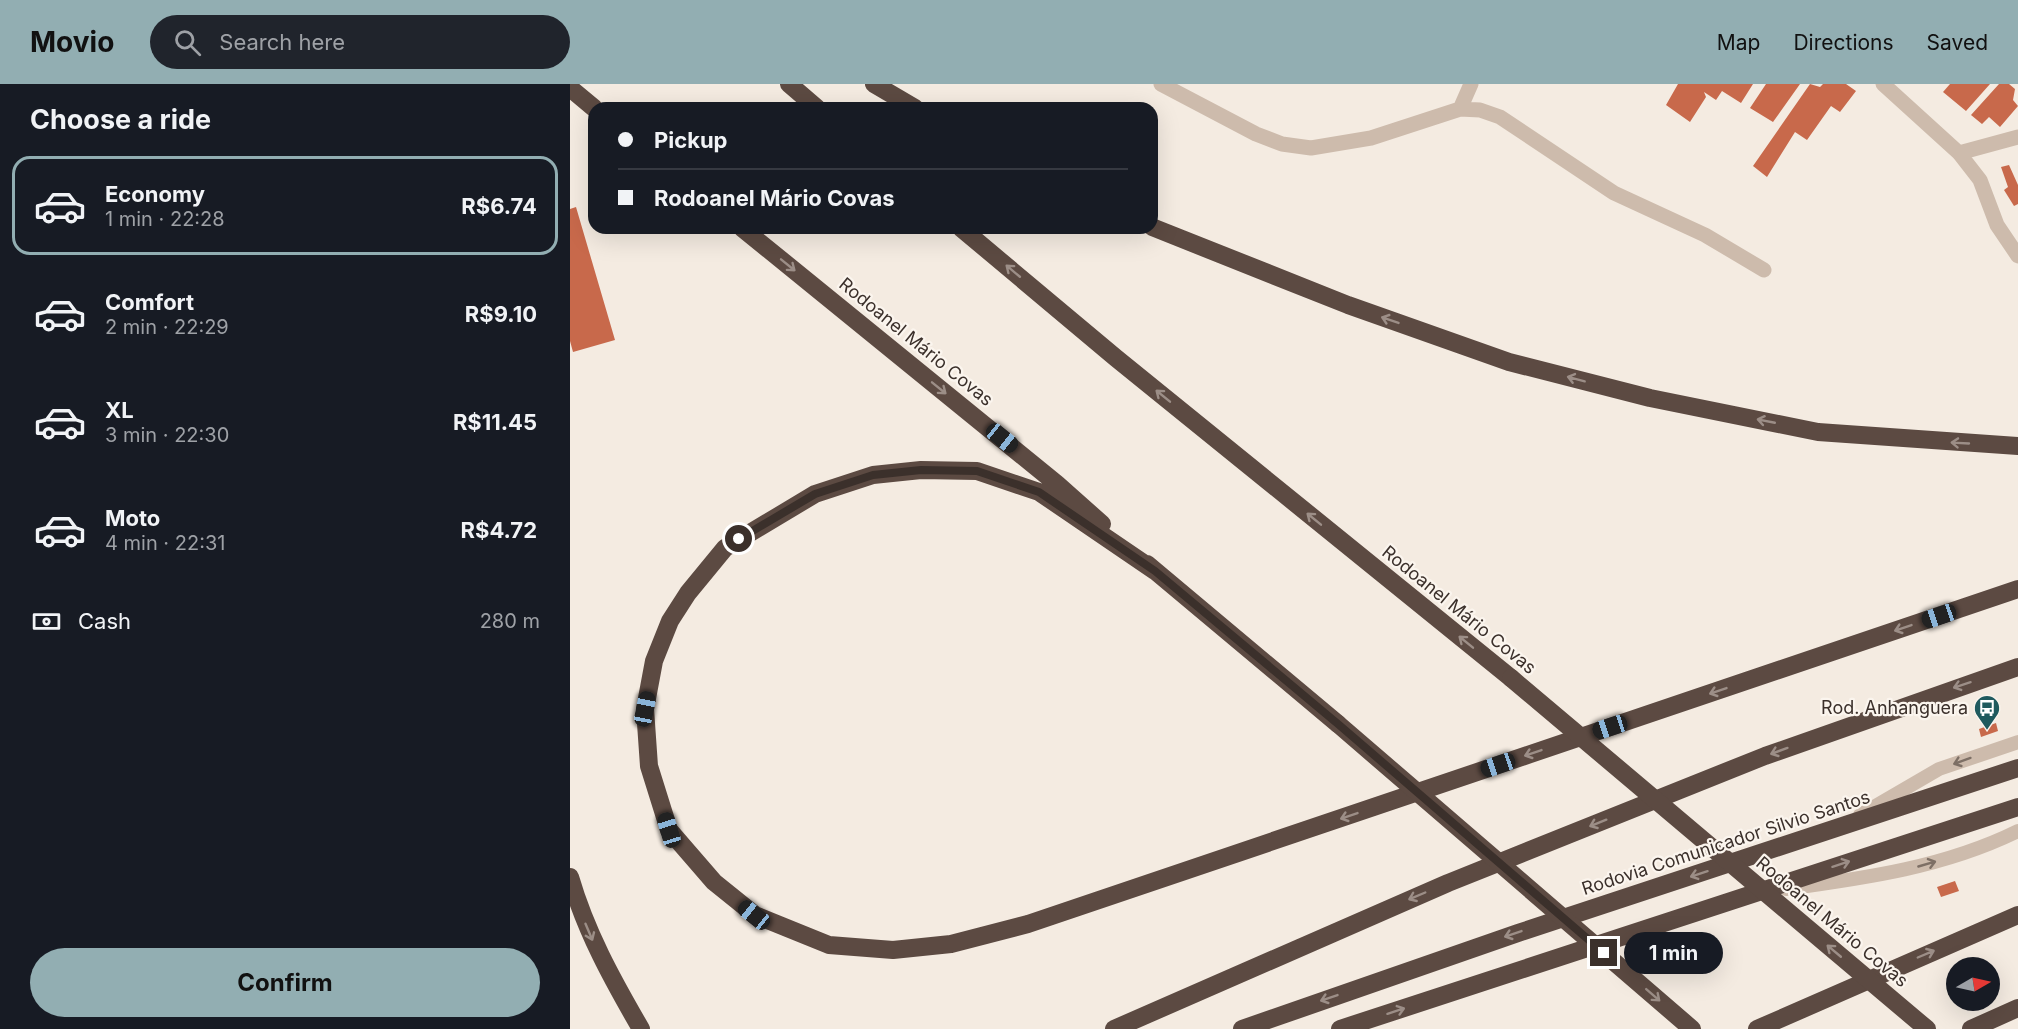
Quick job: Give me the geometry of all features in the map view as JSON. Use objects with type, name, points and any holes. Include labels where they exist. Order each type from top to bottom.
[{"type":"highway","points":[[789,84],[810,102]]},
{"type":"highway","points":[[874,84],[905,102]]},
{"type":"highway","points":[[570,88],[588,103]]},
{"type":"highway","points":[[1158,229],[1348,305],[1509,362],[1650,399],[1818,432],[2018,446]]},
{"type":"highway","name":"Rodoanel Mário Covas","points":[[749,234],[1057,484],[1155,571],[1338,724],[1692,1029]]},
{"type":"highway","name":"Rodoanel Mário Covas","points":[[968,234],[1116,358],[1511,678],[1927,1029]]},
{"type":"highway","points":[[1155,571],[1039,492],[977,471],[921,470],[873,475],[815,494],[725,549],[688,592],[670,621],[654,661],[645,709],[650,766],[669,830],[714,882],[754,915],[829,945],[893,950],[951,944],[1028,924],[2018,590]]},
{"type":"highway","points":[[1114,1029],[1448,883],[1765,756],[2018,667]]},
{"type":"highway","name":"Rodovia Comunicador Silvio Santos","points":[[1242,1029],[1518,933],[2018,768]]},
{"type":"highway","points":[[1340,1029],[2018,807]]},
{"type":"highway","points":[[570,877],[580,911],[602,962],[641,1029]]},
{"type":"highway","points":[[1757,1029],[2018,915]]},
{"type":"highway","points":[[1971,1029],[2018,1008]]},
{"type":"street","points":[[1161,84],[1256,134],[1282,144],[1311,148],[1371,138],[1460,110],[1480,110],[1500,117],[1614,193],[1706,235],[1764,270]]},
{"type":"street","points":[[1460,110],[1471,84]]},
{"type":"street","points":[[1883,84],[1959,153],[1980,180],[1997,225],[2018,256]]},
{"type":"street","points":[[1959,153],[2018,137]]},
{"type":"lane","points":[[1834,830],[1940,769],[2018,742]]},
{"type":"lane","points":[[1745,895],[1898,873],[1957,856],[2018,831]]},
{"type":"building","points":[[1678,84],[1753,84],[1741,103],[1722,91],[1716,100],[1704,92],[1706,97],[1690,122],[1666,105]]},
{"type":"building","points":[[1766,84],[1800,84],[1773,122],[1750,108]]},
{"type":"building","points":[[1810,84],[1820,87],[1823,84],[1846,84],[1856,91],[1840,112],[1831,106],[1807,140],[1795,132],[1767,177],[1753,166]]},
{"type":"building","points":[[1950,84],[1990,84],[1966,111],[1943,92]]},
{"type":"building","points":[[1999,84],[2009,84],[2015,89],[2013,100],[2018,106],[2000,127],[1989,117],[1982,124],[1971,115]]},
{"type":"building","points":[[2009,165],[2018,185],[2018,204],[2014,206],[2004,190],[2008,187],[2001,167]]},
{"type":"building","points":[[576,207],[615,340],[573,352],[570,341],[570,209]]},
{"type":"building","points":[[1996,723],[1998,731],[1981,737],[1979,729]]},
{"type":"building","points":[[1955,881],[1959,891],[1941,897],[1937,887]]},
{"type":"place","name":"Rod. Anhanguera","points":[[1987,731]]},
{"type":"route","points":[[739,539],[815,494],[873,475],[921,470],[977,471],[1039,492],[1155,571],[1338,724],[1604,953]]}]
